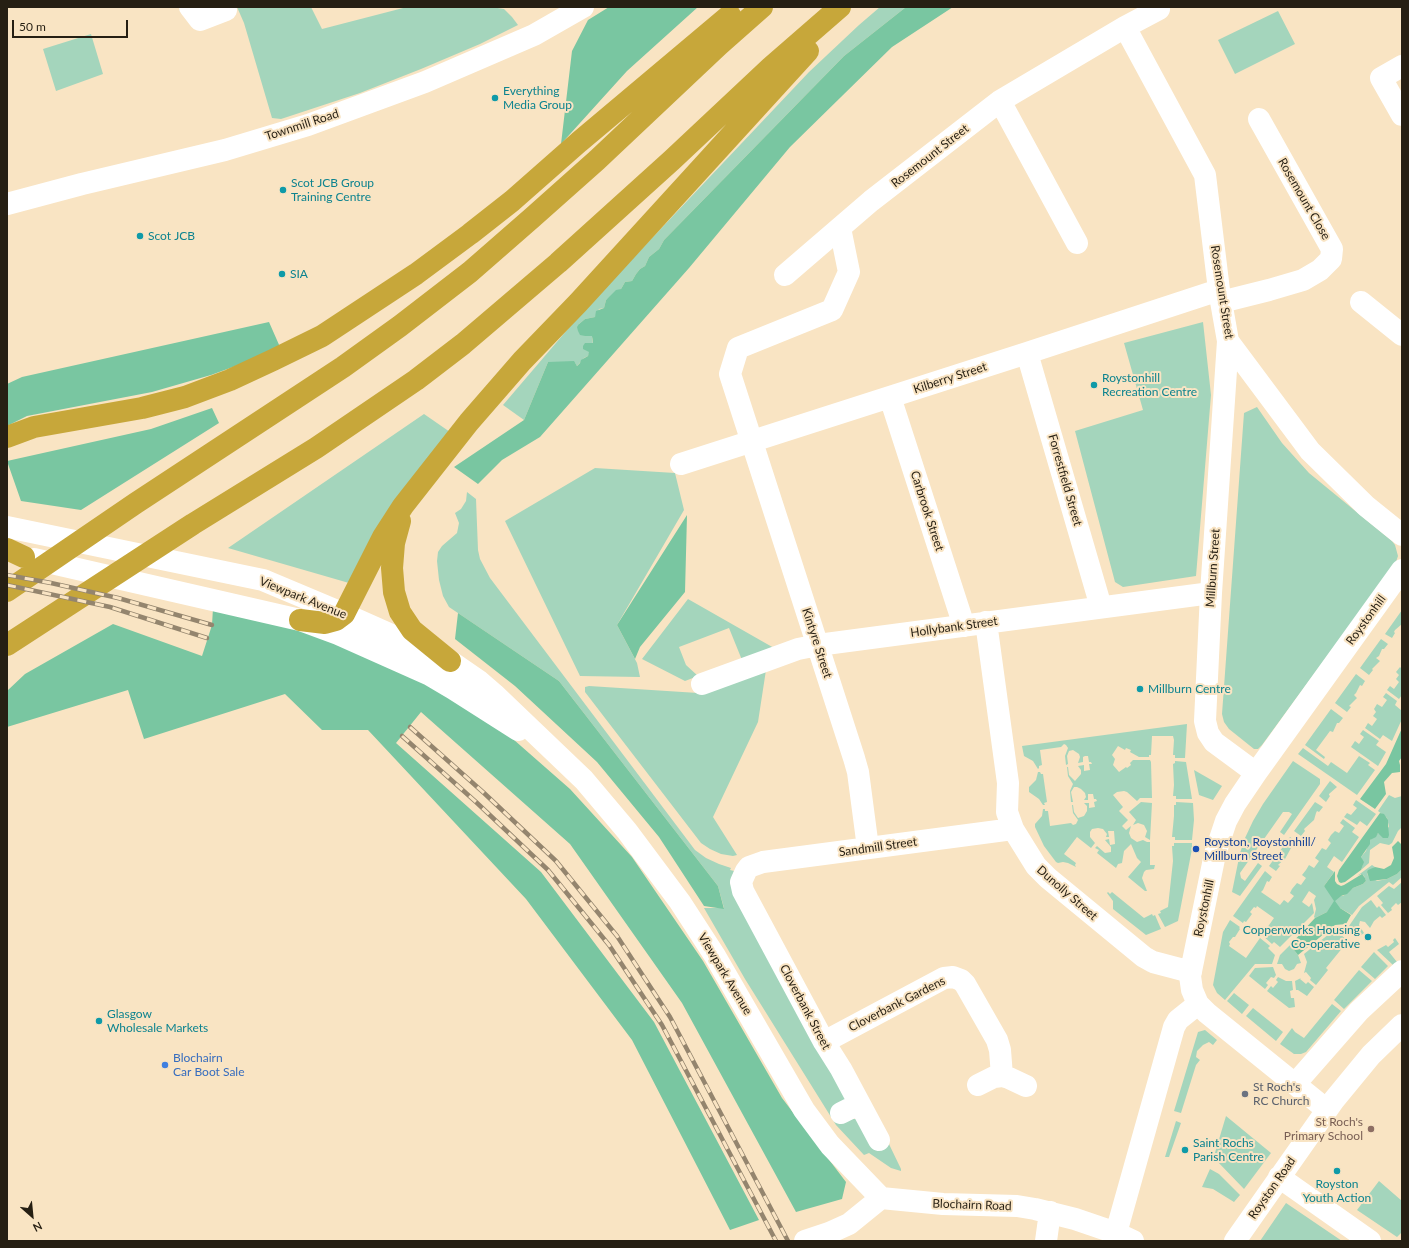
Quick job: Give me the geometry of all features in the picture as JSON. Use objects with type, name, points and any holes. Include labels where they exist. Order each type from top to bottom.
[{"type":"highway","points":[[7,438],[34,427],[142,408],[185,397],[230,380],[322,336],[416,274],[512,201],[579,142],[740,7]]},
{"type":"highway","points":[[7,591],[136,503],[343,367],[400,326],[470,272],[597,160],[719,45],[762,7]]},
{"type":"highway","points":[[7,645],[193,524],[322,444],[416,380],[463,344],[564,258],[672,160],[771,67],[840,7]]},
{"type":"highway","points":[[300,620],[325,623],[336,620],[344,614],[383,537],[404,506],[469,422],[522,361],[578,303],[660,211],[848,7]]},
{"type":"highway","points":[[404,506],[392,556],[392,580],[394,592],[400,612],[412,630],[450,661]]},
{"type":"street","points":[[190,7],[200,20],[226,10]]},
{"type":"street","name":"Townmill Road","points":[[7,204],[82,184],[225,150],[308,125],[425,82],[534,35],[583,7]]},
{"type":"street","name":"Rosemount Street","points":[[786,275],[871,201],[1000,101],[1125,27],[1159,9]]},
{"type":"street","name":"Rosemount Street","points":[[1125,27],[1205,175],[1220,296],[1228,340],[1310,451],[1366,506],[1402,535]]},
{"type":"street","points":[[1402,66],[1381,78],[1402,115]]},
{"type":"street","points":[[1000,101],[1076,243]]},
{"type":"street","name":"Rosemount Close","points":[[1220,296],[1269,290],[1303,280],[1320,270],[1331,260],[1332,249],[1259,119]]},
{"type":"street","points":[[751,441],[730,374],[738,348],[832,310],[849,272],[840,228]]},
{"type":"street","name":"Kilberry Street","points":[[681,464],[1027,353],[1220,296]]},
{"type":"street","points":[[1361,302],[1402,335]]},
{"type":"street","name":"Millburn Street","points":[[1228,340],[1204,716],[1206,727],[1218,746],[1256,773]]},
{"type":"street","name":"Forrestfield Street","points":[[1027,353],[1101,608]]},
{"type":"street","name":"Carbrook Street","points":[[890,397],[964,626]]},
{"type":"street","name":"Kintyre Street","points":[[751,441],[858,772],[868,848]]},
{"type":"street","name":"Viewpark Avenue","points":[[7,527],[263,580],[450,661],[469,674],[494,694],[559,756],[584,780],[607,806],[672,891],[715,956],[804,1110],[830,1144],[881,1198]]},
{"type":"street","name":"Viewpark Avenue","points":[[13,553],[300,620],[338,634],[430,675],[559,756]]},
{"type":"street","name":"Roystonhill","points":[[1198,1004],[1192,990],[1190,980],[1191,972],[1220,837],[1230,813],[1256,773],[1402,570]]},
{"type":"street","name":"Hollybank Street","points":[[702,684],[798,649],[818,645],[1211,593]]},
{"type":"street","name":"Dunolly Street","points":[[986,622],[1008,783],[1007,812],[1013,829],[1036,866],[1048,878],[1144,957],[1153,962],[1191,972]]},
{"type":"street","name":"Sandmill Street","points":[[746,871],[749,867],[763,862],[1013,829]]},
{"type":"street","name":"Cloverbank Street","points":[[746,871],[741,882],[743,891],[840,1069],[850,1108],[879,1140]]},
{"type":"street","points":[[1295,1084],[1358,1012],[1402,970]]},
{"type":"street","name":"Cloverbank Gardens","points":[[824,1042],[944,978],[953,977],[962,980],[965,984],[997,1040],[1000,1050],[1002,1076]]},
{"type":"street","points":[[1124,1229],[1174,1027],[1178,1020],[1198,1004],[1207,1013],[1327,1110]]},
{"type":"street","name":"Royston Road","points":[[1235,1241],[1327,1110],[1362,1066],[1402,1025]]},
{"type":"street","points":[[978,1085],[994,1077],[1002,1076],[1026,1086]]},
{"type":"street","points":[[1279,1177],[1370,1241]]},
{"type":"street","points":[[811,1239],[849,1224],[881,1198]]},
{"type":"street","name":"Blochairn Road","points":[[881,1198],[943,1204],[1017,1206],[1124,1229]]},
{"type":"street","points":[[1046,1241],[1050,1212]]},
{"type":"green space","points":[[237,7],[311,7],[322,29],[407,7],[491,7],[504,9],[518,25],[480,44],[421,69],[360,93],[281,119],[272,118],[244,23]]},
{"type":"green space","points":[[609,7],[698,7],[627,71],[561,144],[572,51],[588,20]]},
{"type":"green space","points":[[880,7],[906,7],[844,56],[664,240],[659,249],[649,257],[645,266],[640,269],[632,281],[625,282],[621,289],[606,300],[604,308],[599,309],[595,317],[585,319],[579,324],[585,336],[593,336],[593,344],[588,356],[584,358],[577,366],[575,363],[548,362],[524,420],[503,405],[585,309],[809,72]]},
{"type":"green space","points":[[906,7],[953,7],[892,47],[790,147],[689,268],[540,437],[502,460],[478,484],[454,467],[524,420],[548,362],[574,361],[577,366],[581,360],[588,356],[589,352],[583,349],[583,346],[585,343],[593,343],[592,336],[580,335],[577,327],[579,324],[585,319],[595,317],[596,311],[604,308],[606,300],[616,290],[621,289],[625,282],[632,281],[640,269],[645,266],[649,257],[659,249],[664,240],[844,56]]},
{"type":"green space","points":[[1278,11],[1295,44],[1235,74],[1218,40]]},
{"type":"green space","points":[[91,34],[103,74],[56,91],[43,49]]},
{"type":"green space","points":[[269,322],[280,347],[252,360],[211,375],[152,392],[27,416],[7,426],[7,384],[22,377]]},
{"type":"green space","points":[[1203,322],[1211,395],[1196,576],[1123,587],[1115,582],[1075,431],[1143,410],[1124,343]]},
{"type":"green space","points":[[1257,407],[1282,443],[1309,473],[1392,541],[1395,545],[1398,556],[1396,562],[1262,745],[1258,749],[1254,749],[1229,729],[1224,722],[1222,714],[1244,413]]},
{"type":"green space","points":[[212,408],[219,423],[81,510],[21,501],[7,461],[151,429]]},
{"type":"green space","points":[[424,414],[450,432],[349,583],[228,548]]},
{"type":"green space","points":[[595,468],[675,473],[684,510],[617,625],[637,663],[640,677],[580,676],[505,521]]},
{"type":"green space","points":[[467,492],[476,499],[478,550],[480,559],[490,578],[695,850],[706,858],[731,868],[730,870],[734,871],[730,883],[845,1096],[853,1119],[856,1119],[888,1142],[901,1171],[891,1168],[869,1153],[864,1155],[836,1125],[745,979],[704,908],[724,908],[718,886],[559,681],[449,607],[443,596],[439,580],[437,561],[438,552],[442,546],[457,533],[459,523],[455,513],[461,509],[466,501]]},
{"type":"green space","points":[[687,515],[685,592],[640,647],[635,659],[617,625]]},
{"type":"green space","points":[[688,599],[774,648],[742,660],[729,628],[679,647],[686,665],[698,676],[685,681],[642,659]]},
{"type":"green space","points":[[213,608],[329,638],[402,667],[489,718],[570,789],[632,857],[703,961],[782,1098],[846,1182],[842,1199],[796,1212],[682,1003],[570,844],[421,712],[396,743],[541,872],[654,1022],[759,1220],[730,1230],[632,1040],[526,899],[368,730],[322,730],[285,694],[144,739],[128,690],[7,727],[7,691],[25,674],[113,624],[202,656],[212,625]]},
{"type":"green space","points":[[1402,610],[1402,624],[1395,630],[1392,638],[1385,634]]},
{"type":"green space","points":[[458,613],[559,681],[718,886],[724,909],[704,906],[659,837],[597,762],[515,686],[455,639]]},
{"type":"green space","points":[[1381,639],[1388,644],[1384,649],[1382,649],[1379,656],[1376,658],[1380,661],[1372,669],[1373,670],[1369,675],[1360,668]]},
{"type":"green space","points":[[1400,667],[1402,669],[1402,695],[1399,699],[1387,690],[1390,686],[1394,689],[1399,682],[1396,679],[1399,675],[1396,672]]},
{"type":"green space","points":[[766,670],[758,722],[713,817],[737,855],[733,856],[721,854],[701,843],[585,692],[585,687],[589,686],[698,693]]},
{"type":"green space","points":[[1356,674],[1365,681],[1362,686],[1360,685],[1354,695],[1357,698],[1349,706],[1351,707],[1347,712],[1335,703]]},
{"type":"green space","points":[[1386,693],[1397,701],[1395,705],[1402,711],[1402,719],[1392,741],[1383,735],[1380,739],[1365,728],[1368,723],[1372,726],[1377,719],[1373,716],[1376,712],[1374,709],[1377,704],[1382,707],[1387,700],[1383,697]]},
{"type":"green space","points":[[1331,709],[1343,718],[1339,723],[1337,723],[1333,732],[1330,731],[1316,750],[1325,757],[1324,759],[1305,745]]},
{"type":"green space","points":[[1187,724],[1185,758],[1175,758],[1175,755],[1173,755],[1173,736],[1152,736],[1151,755],[1149,755],[1149,757],[1139,757],[1130,752],[1131,750],[1126,748],[1125,750],[1118,746],[1112,755],[1115,759],[1113,765],[1119,772],[1131,765],[1130,763],[1133,760],[1150,760],[1151,762],[1152,798],[1140,798],[1137,801],[1124,791],[1117,792],[1113,795],[1123,807],[1119,811],[1128,820],[1122,826],[1126,830],[1131,826],[1129,833],[1131,838],[1137,842],[1143,840],[1150,842],[1150,865],[1155,865],[1154,869],[1146,870],[1144,872],[1142,878],[1147,891],[1128,877],[1141,862],[1137,858],[1131,844],[1124,851],[1122,863],[1118,864],[1116,868],[1097,853],[1099,850],[1095,848],[1097,846],[1105,853],[1111,852],[1111,847],[1105,840],[1109,839],[1110,845],[1115,844],[1114,831],[1108,831],[1109,837],[1106,837],[1107,834],[1103,829],[1092,829],[1090,832],[1090,837],[1095,843],[1091,848],[1077,837],[1064,854],[1076,863],[1076,867],[1068,863],[1056,862],[1044,846],[1035,824],[1042,816],[1043,809],[1048,811],[1050,826],[1071,823],[1073,825],[1076,824],[1078,820],[1073,813],[1072,805],[1078,818],[1084,816],[1087,811],[1087,806],[1084,803],[1089,803],[1089,808],[1095,807],[1094,802],[1097,801],[1094,799],[1093,794],[1088,794],[1088,800],[1084,800],[1086,797],[1085,793],[1077,787],[1074,787],[1071,792],[1073,802],[1071,802],[1070,791],[1073,784],[1068,776],[1067,767],[1069,775],[1075,781],[1081,774],[1081,770],[1078,766],[1084,765],[1084,771],[1090,770],[1089,764],[1092,764],[1089,762],[1088,756],[1083,757],[1083,762],[1078,763],[1080,757],[1079,754],[1073,750],[1069,751],[1067,756],[1068,764],[1066,765],[1065,756],[1068,748],[1064,744],[1061,747],[1040,750],[1042,765],[1039,766],[1038,769],[1033,761],[1024,756],[1022,746]]},
{"type":"green space","points":[[1402,728],[1402,757],[1399,761],[1400,772],[1392,773],[1384,782],[1386,794],[1375,809],[1360,799],[1386,764]]},
{"type":"green space","points":[[1363,730],[1379,741],[1376,745],[1386,752],[1378,766],[1351,747],[1355,741],[1359,744],[1364,737],[1360,734]]},
{"type":"green space","points":[[1303,748],[1328,766],[1331,762],[1347,773],[1359,756],[1370,763],[1368,765],[1375,770],[1357,795],[1298,754]]},
{"type":"green space","points":[[1175,761],[1186,762],[1192,799],[1176,799],[1176,796],[1173,796],[1173,764]]},
{"type":"green space","points":[[1293,761],[1320,779],[1320,784],[1284,835],[1280,832],[1292,814],[1289,812],[1283,812],[1240,873],[1241,878],[1245,881],[1258,863],[1262,866],[1240,896],[1232,892],[1240,853],[1245,838],[1263,804]]},
{"type":"green space","points":[[1194,770],[1222,786],[1213,800],[1199,795]]},
{"type":"green space","points":[[1038,772],[1043,774],[1047,802],[1044,803],[1045,805],[1043,805],[1039,799],[1029,792],[1029,787],[1036,780]]},
{"type":"green space","points":[[1330,781],[1337,787],[1329,794],[1330,796],[1326,802],[1319,796]]},
{"type":"green space","points":[[1389,795],[1395,798],[1402,796],[1402,827],[1398,831],[1392,843],[1389,845],[1380,843],[1370,850],[1369,863],[1361,870],[1363,864],[1361,857],[1366,851],[1370,840],[1389,827],[1387,818],[1378,811]]},
{"type":"green space","points":[[1356,800],[1376,814],[1367,826],[1360,821],[1357,825],[1344,817],[1347,813],[1351,815],[1357,808],[1353,805]]},
{"type":"green space","points":[[1141,802],[1152,803],[1150,840],[1145,837],[1147,831],[1144,825],[1138,823],[1133,825],[1136,820],[1129,812]]},
{"type":"green space","points":[[1176,802],[1193,803],[1194,820],[1192,840],[1175,840],[1175,837],[1172,837],[1174,805],[1176,805]]},
{"type":"green space","points":[[1315,802],[1323,807],[1319,812],[1317,811],[1314,820],[1304,829],[1305,831],[1301,836],[1294,831]]},
{"type":"green space","points":[[1380,813],[1384,814],[1388,820],[1388,838],[1383,838],[1378,833],[1376,837],[1370,840],[1370,844],[1361,857],[1364,862],[1361,870],[1345,882],[1339,882],[1337,876],[1339,870]]},
{"type":"green space","points":[[1343,819],[1355,828],[1352,832],[1359,837],[1342,862],[1334,856],[1327,867],[1334,872],[1324,886],[1343,896],[1353,888],[1363,884],[1366,881],[1364,876],[1361,874],[1357,876],[1372,865],[1375,867],[1367,872],[1368,876],[1377,881],[1387,879],[1397,874],[1402,869],[1402,877],[1393,885],[1389,882],[1359,906],[1352,915],[1340,908],[1315,918],[1316,909],[1314,900],[1316,896],[1309,891],[1302,902],[1309,907],[1312,903],[1314,913],[1280,947],[1274,942],[1272,944],[1262,935],[1274,918],[1257,906],[1250,912],[1252,914],[1246,922],[1244,921],[1243,923],[1233,916],[1265,871],[1272,877],[1269,882],[1267,881],[1261,892],[1280,905],[1284,900],[1288,903],[1294,896],[1290,893],[1292,889],[1297,883],[1301,885],[1306,878],[1302,875],[1309,865],[1314,868],[1319,861],[1315,858],[1322,848],[1326,850],[1331,843],[1328,840],[1331,835],[1335,831],[1339,833],[1344,826],[1340,823]]},
{"type":"green space","points":[[1290,837],[1297,842],[1294,847],[1292,846],[1285,859],[1278,865],[1280,866],[1276,871],[1269,866]]},
{"type":"green space","points":[[1398,841],[1402,845],[1402,869],[1397,874],[1387,879],[1370,881],[1367,872],[1368,870],[1375,867],[1384,869],[1391,865],[1394,858],[1392,847]]},
{"type":"green space","points":[[1174,843],[1192,843],[1192,849],[1178,921],[1165,927],[1158,914],[1161,913],[1160,911],[1168,907],[1173,861],[1172,846],[1174,846]]},
{"type":"green space","points":[[1335,871],[1335,881],[1341,886],[1362,874],[1366,881],[1335,901],[1340,908],[1351,915],[1346,924],[1335,925],[1298,955],[1290,945],[1315,918],[1327,912],[1334,901],[1324,886]]},
{"type":"green space","points":[[1402,882],[1402,902],[1398,905],[1396,903],[1391,908],[1392,910],[1388,913],[1381,905],[1383,903],[1377,896],[1389,886],[1394,889]]},
{"type":"green space","points":[[1108,892],[1110,894],[1112,892],[1144,918],[1152,914],[1153,916],[1155,915],[1161,929],[1146,935],[1113,909],[1113,901],[1107,893]]},
{"type":"green space","points":[[1371,900],[1377,908],[1379,906],[1386,915],[1382,918],[1380,916],[1374,921],[1370,928],[1365,922],[1360,921],[1359,925],[1364,933],[1360,936],[1349,926],[1362,907]]},
{"type":"green space","points":[[1230,920],[1240,927],[1240,929],[1235,937],[1233,937],[1229,942],[1229,946],[1246,958],[1260,938],[1270,946],[1268,948],[1275,955],[1272,964],[1255,964],[1225,1000],[1217,993],[1213,985],[1223,932]]},
{"type":"green space","points":[[1341,927],[1347,929],[1341,935],[1348,941],[1326,968],[1328,970],[1316,985],[1310,980],[1311,978],[1306,972],[1304,973],[1307,962],[1304,954],[1334,930]]},
{"type":"green space","points":[[1395,938],[1399,944],[1389,952],[1397,962],[1393,965],[1377,950],[1386,945],[1388,947],[1394,942],[1393,940]]},
{"type":"green space","points":[[1290,945],[1298,955],[1301,963],[1297,964],[1294,969],[1289,971],[1285,969],[1282,964],[1277,964],[1280,955]]},
{"type":"green space","points":[[1374,952],[1388,966],[1375,979],[1361,967]]},
{"type":"green space","points":[[1273,967],[1276,975],[1274,978],[1271,977],[1266,983],[1268,985],[1265,989],[1249,976],[1255,968]]},
{"type":"green space","points":[[1359,970],[1372,981],[1344,1009],[1334,1000]]},
{"type":"green space","points":[[1278,977],[1286,981],[1292,981],[1293,990],[1290,991],[1291,998],[1294,998],[1295,1007],[1289,1008],[1267,991],[1271,986],[1273,988],[1278,982],[1276,980]]},
{"type":"green space","points":[[1301,978],[1300,979],[1306,984],[1308,982],[1314,987],[1307,996],[1296,990],[1295,981]]},
{"type":"green space","points":[[1234,993],[1249,1005],[1242,1014],[1227,1001]]},
{"type":"green space","points":[[1332,1004],[1341,1011],[1306,1052],[1294,1054],[1280,1044],[1292,1028],[1304,1038]]},
{"type":"green space","points":[[1253,1008],[1283,1032],[1276,1041],[1246,1016]]},
{"type":"green space","points":[[1205,1030],[1217,1040],[1213,1045],[1209,1042],[1197,1051],[1196,1057],[1200,1060],[1196,1065],[1181,1113],[1174,1111],[1198,1032]]},
{"type":"green space","points":[[1226,1116],[1271,1153],[1244,1189],[1216,1160],[1214,1156]]},
{"type":"green space","points":[[1176,1121],[1181,1123],[1169,1157],[1165,1157]]},
{"type":"green space","points":[[1210,1169],[1219,1174],[1240,1195],[1234,1202],[1213,1189],[1202,1187]]},
{"type":"green space","points":[[1379,1181],[1402,1201],[1402,1232],[1397,1237],[1357,1210]]},
{"type":"green space","points":[[1286,1203],[1342,1241],[1260,1241]]},
{"type":"railway","points":[[7,575],[118,598],[212,625]]},
{"type":"railway","points":[[7,585],[110,607],[207,638]]},
{"type":"railway","points":[[410,727],[484,793],[556,861],[617,936],[670,1017],[788,1241]]},
{"type":"railway","points":[[402,736],[476,802],[548,870],[609,945],[662,1025],[776,1241]]},
{"type":"place","name":"Everything Media Group","points":[[495,98]]},
{"type":"place","name":"Scot JCB Group Training Centre","points":[[283,190]]},
{"type":"place","name":"Scot JCB","points":[[140,236]]},
{"type":"place","name":"SIA","points":[[282,274]]},
{"type":"place","name":"Roystonhill Recreation Centre","points":[[1094,385]]},
{"type":"place","name":"Millburn Centre","points":[[1140,689]]},
{"type":"place","name":"Royston, Roystonhill/ Millburn Street","points":[[1196,849]]},
{"type":"place","name":"Copperworks Housing Co-operative","points":[[1368,937]]},
{"type":"place","name":"Glasgow Wholesale Markets","points":[[99,1021]]},
{"type":"place","name":"Blochairn Car Boot Sale","points":[[165,1065]]},
{"type":"place","name":"St Roch's RC Church","points":[[1245,1094]]},
{"type":"place","name":"St Roch's Primary School","points":[[1371,1129]]},
{"type":"place","name":"Saint Rochs Parish Centre","points":[[1185,1150]]},
{"type":"place","name":"Royston Youth Action","points":[[1337,1171]]}]
